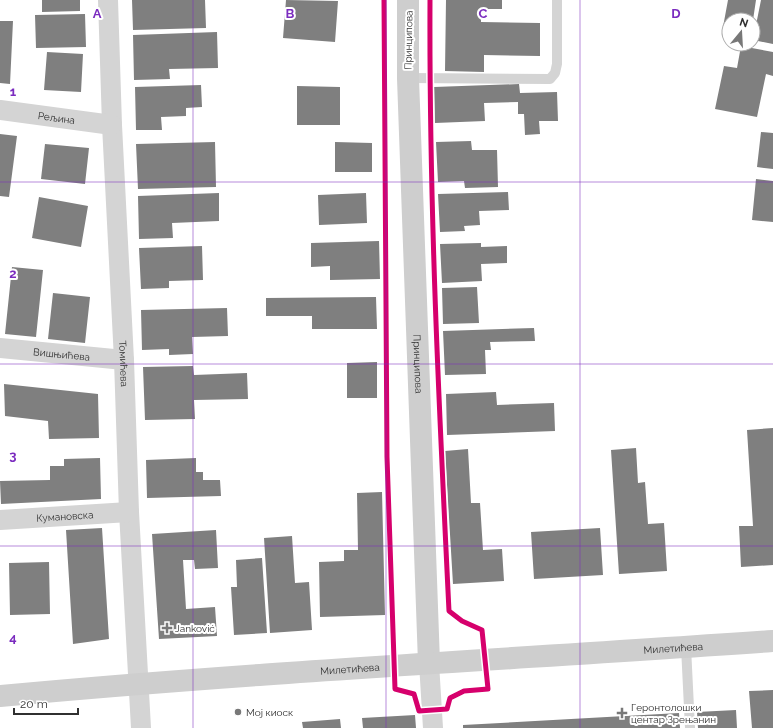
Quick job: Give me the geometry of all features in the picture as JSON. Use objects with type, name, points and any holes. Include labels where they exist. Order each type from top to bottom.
[{"type":"main road","name":"Принципова","points":[[408,0],[408,78],[429,663]]},
{"type":"main road","name":"Милетићева","points":[[0,696],[139,684],[429,663],[773,641]]},
{"type":"street","name":"Томићева","points":[[108,0],[134,628],[141,728]]},
{"type":"street","name":"Рељина","points":[[0,110],[112,125]]},
{"type":"street","name":"Вишњићева","points":[[0,348],[124,360]]},
{"type":"street","name":"Кумановска","points":[[0,520],[129,512]]},
{"type":"street","name":"Принципова","points":[[429,663],[433,728]]},
{"type":"lane","points":[[408,78],[550,79],[555,73],[556,64],[557,0]]},
{"type":"lane","points":[[686,647],[690,728]]},
{"type":"building","points":[[42,0],[80,0],[80,11],[42,12]]},
{"type":"building","points":[[132,0],[205,0],[206,28],[133,30]]},
{"type":"building","points":[[286,0],[338,1],[335,42],[283,38]]},
{"type":"building","points":[[446,0],[502,0],[502,9],[481,9],[481,22],[540,23],[540,56],[484,55],[484,72],[445,71]]},
{"type":"building","points":[[728,0],[756,0],[754,12],[726,12]]},
{"type":"building","points":[[761,0],[773,0],[773,44],[761,42],[761,12],[759,12]]},
{"type":"building","points":[[85,14],[86,47],[36,48],[35,15]]},
{"type":"building","points":[[0,21],[13,21],[10,84],[0,83]]},
{"type":"building","points":[[217,32],[218,68],[169,69],[170,79],[134,80],[133,35]]},
{"type":"building","points":[[761,50],[773,52],[773,76],[766,74],[757,117],[715,109],[724,66],[737,68],[740,52],[761,52]]},
{"type":"building","points":[[47,52],[83,54],[81,92],[44,90]]},
{"type":"building","points":[[519,84],[520,93],[557,92],[558,121],[539,121],[540,134],[525,135],[524,114],[518,114],[518,102],[484,103],[485,121],[435,123],[434,87]]},
{"type":"building","points":[[201,85],[202,107],[186,108],[186,116],[161,117],[162,130],[136,130],[135,87]]},
{"type":"building","points":[[297,86],[340,87],[340,125],[297,125]]},
{"type":"building","points":[[761,132],[773,133],[773,169],[757,167]]},
{"type":"building","points":[[0,134],[17,136],[9,197],[0,196]]},
{"type":"building","points":[[471,141],[472,150],[497,150],[498,187],[465,188],[464,181],[438,182],[436,142]]},
{"type":"building","points":[[215,142],[216,187],[138,189],[136,144]]},
{"type":"building","points":[[335,142],[372,143],[372,172],[335,172]]},
{"type":"building","points":[[45,144],[89,148],[85,184],[41,179]]},
{"type":"building","points":[[756,179],[773,181],[773,222],[752,220]]},
{"type":"building","points":[[508,192],[509,210],[479,211],[480,225],[464,226],[465,231],[440,232],[438,194]]},
{"type":"building","points":[[219,193],[219,221],[172,223],[173,238],[139,239],[138,196]]},
{"type":"building","points":[[366,193],[367,223],[319,225],[318,195]]},
{"type":"building","points":[[39,197],[88,206],[81,247],[32,238]]},
{"type":"building","points":[[379,241],[380,279],[330,280],[330,266],[311,267],[311,243]]},
{"type":"building","points":[[481,243],[481,247],[507,246],[507,263],[481,264],[482,281],[442,283],[440,244]]},
{"type":"building","points":[[202,246],[203,280],[169,281],[169,288],[141,289],[139,248]]},
{"type":"building","points":[[12,267],[43,270],[36,337],[5,334]]},
{"type":"building","points":[[477,287],[479,323],[443,324],[442,288]]},
{"type":"building","points":[[53,293],[90,297],[85,343],[48,339]]},
{"type":"building","points":[[376,297],[377,329],[312,329],[312,316],[266,316],[266,298]]},
{"type":"building","points":[[227,308],[228,336],[192,337],[193,354],[169,355],[169,349],[142,350],[141,310]]},
{"type":"building","points":[[534,328],[535,341],[490,342],[491,350],[485,350],[486,374],[445,375],[443,331]]},
{"type":"building","points":[[377,362],[377,398],[347,398],[347,363]]},
{"type":"building","points":[[193,366],[194,375],[247,373],[248,399],[194,400],[195,419],[145,420],[143,367]]},
{"type":"building","points":[[4,384],[98,394],[99,438],[49,439],[48,421],[5,416]]},
{"type":"building","points":[[496,392],[497,405],[554,403],[555,431],[447,435],[446,394]]},
{"type":"building","points":[[773,428],[773,565],[741,567],[739,526],[753,526],[747,430]]},
{"type":"building","points":[[636,448],[638,483],[645,482],[648,524],[664,523],[667,571],[619,574],[611,450]]},
{"type":"building","points":[[468,449],[471,503],[480,503],[483,550],[502,549],[504,581],[453,584],[445,451]]},
{"type":"building","points":[[100,458],[101,499],[1,504],[0,481],[50,480],[50,466],[64,466],[64,459]]},
{"type":"building","points":[[196,458],[196,472],[203,472],[203,480],[220,480],[221,496],[147,498],[146,460]]},
{"type":"building","points":[[382,492],[385,615],[320,617],[319,562],[344,561],[344,550],[358,550],[357,493]]},
{"type":"building","points":[[102,528],[109,639],[73,644],[66,530]]},
{"type":"building","points":[[600,528],[603,575],[534,579],[531,532]]},
{"type":"building","points":[[216,530],[218,568],[195,569],[194,560],[183,560],[186,609],[215,607],[217,636],[159,639],[152,534]]},
{"type":"building","points":[[292,536],[295,583],[309,582],[312,630],[270,633],[264,538]]},
{"type":"building","points":[[262,558],[267,633],[234,635],[231,587],[237,587],[236,560]]},
{"type":"building","points":[[49,562],[50,614],[10,615],[9,563]]},
{"type":"building","points":[[773,690],[773,728],[752,728],[749,691]]},
{"type":"building","points":[[736,710],[737,728],[698,728],[697,712]]},
{"type":"building","points":[[679,713],[680,728],[463,728],[463,725]]},
{"type":"building","points":[[415,715],[416,728],[363,728],[362,718]]},
{"type":"building","points":[[340,719],[341,728],[303,728],[302,722]]},
{"type":"cycle path","points":[[384,0],[387,457],[395,689],[414,694],[419,711],[447,709],[450,698],[464,691],[488,689],[482,630],[462,621],[449,611],[438,382],[433,229],[430,0]]},
{"type":"place","name":"Janković","points":[[167,628]]},
{"type":"place","name":"Мој киоск","points":[[238,712]]},
{"type":"place","name":"Геронтолошки центар Зрењанин","points":[[622,713]]}]
